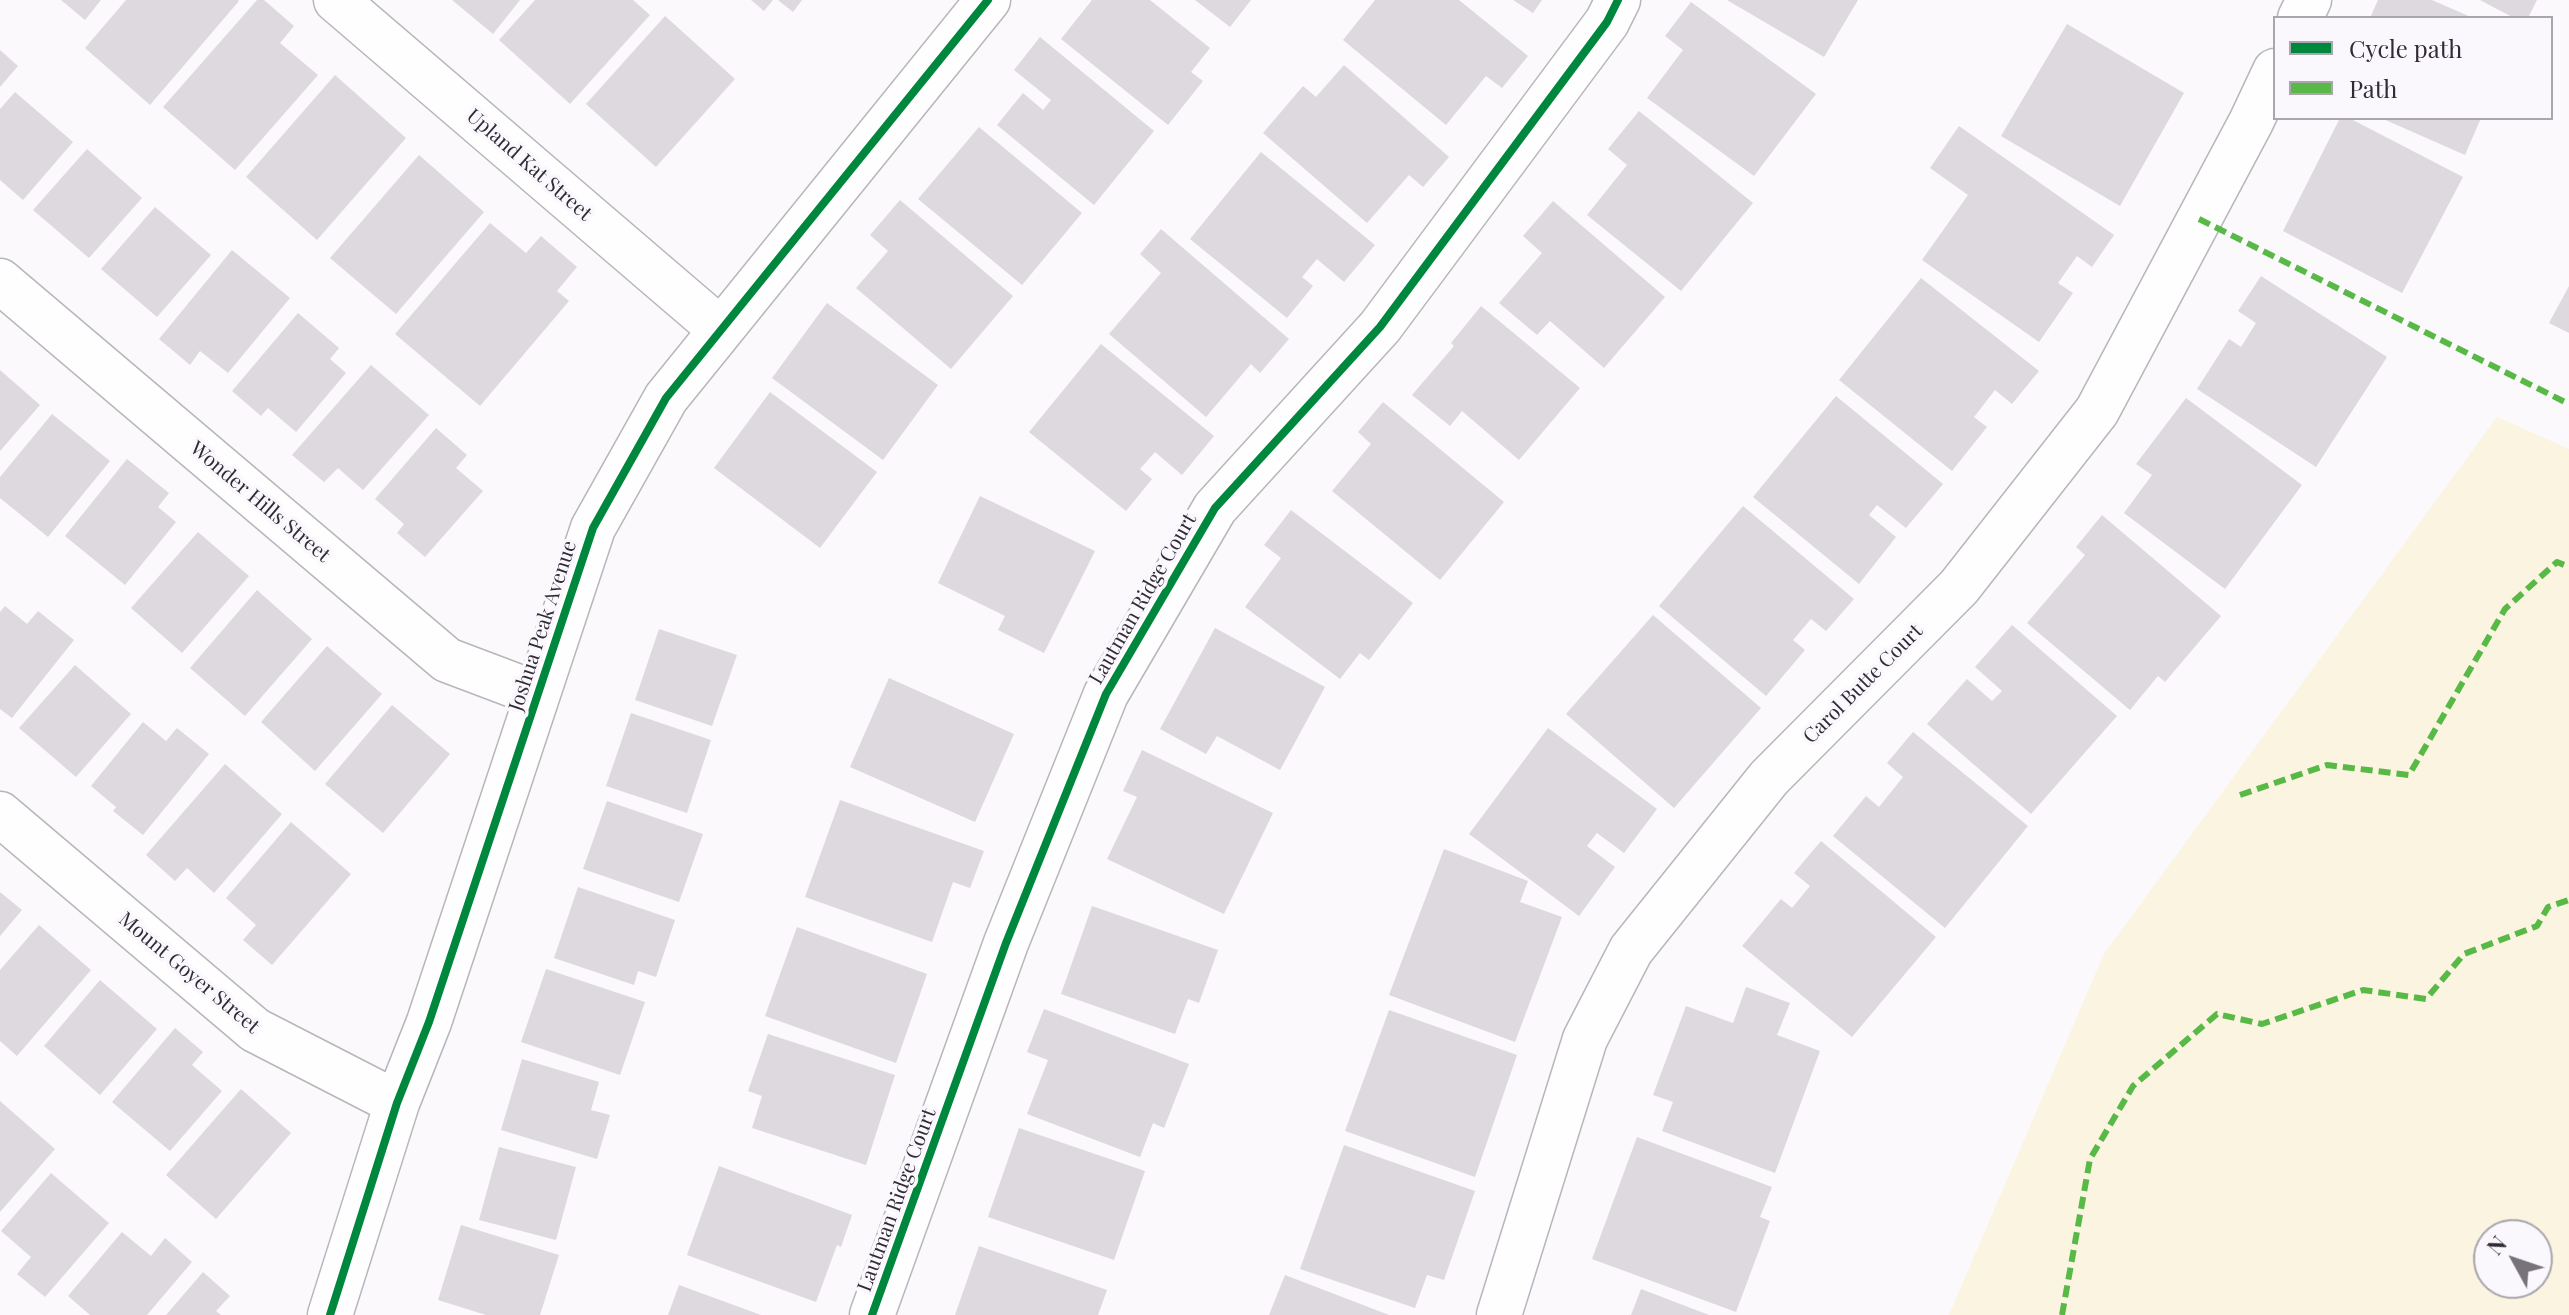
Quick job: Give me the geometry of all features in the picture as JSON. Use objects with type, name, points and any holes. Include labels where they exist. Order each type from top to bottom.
[{"type":"street","name":"Upland Kat Street","points":[[336,0],[721,330]]},
{"type":"street","name":"Joshua Peak Avenue","points":[[330,1315],[397,1103],[429,1022],[593,528],[666,398],[988,0]]},
{"type":"street","name":"Lautman Ridge Court","points":[[872,1315],[1006,943],[1106,694],[1215,508],[1380,327],[1607,22],[1618,0]]},
{"type":"street","name":"Carol Butte Court","points":[[1499,1315],[1585,1039],[1631,950],[1769,778],[1959,587],[2097,411],[2273,75]]},
{"type":"street","name":"Wonder Hills Street","points":[[0,281],[447,660],[537,694]]},
{"type":"street","name":"Mount Goyer Street","points":[[0,814],[255,1030],[397,1103]]},
{"type":"sand","points":[[2497,417],[2569,449],[2569,1315],[1949,1315],[2104,954]]},
{"type":"building","points":[[61,0],[101,0],[85,20]]},
{"type":"building","points":[[126,0],[239,1],[150,105],[85,48]]},
{"type":"building","points":[[257,0],[264,0],[294,26],[280,43],[318,75],[235,170],[163,107]]},
{"type":"building","points":[[452,0],[520,0],[493,34]]},
{"type":"building","points":[[535,0],[633,0],[650,15],[570,104],[499,40]]},
{"type":"building","points":[[751,0],[773,0],[764,11]]},
{"type":"building","points":[[778,0],[802,0],[793,12]]},
{"type":"building","points":[[1092,0],[1150,0],[1210,48],[1191,72],[1203,81],[1168,125],[1061,39]]},
{"type":"building","points":[[1195,0],[1251,0],[1230,27]]},
{"type":"building","points":[[1375,0],[1459,0],[1528,56],[1502,88],[1486,76],[1446,125],[1343,40]]},
{"type":"building","points":[[1513,0],[1542,0],[1533,13]]},
{"type":"building","points":[[1727,0],[1858,0],[1824,57]]},
{"type":"building","points":[[2378,0],[2432,0],[2468,16],[2371,16]]},
{"type":"building","points":[[2480,0],[2537,0],[2529,16],[2510,16]]},
{"type":"building","points":[[1691,2],[1816,94],[1754,176],[1647,98],[1683,50],[1665,36]]},
{"type":"building","points":[[665,16],[735,79],[656,167],[586,104]]},
{"type":"building","points":[[2067,24],[2184,93],[2120,206],[2001,136]]},
{"type":"building","points":[[1040,37],[1154,131],[1094,205],[997,125],[1023,93],[1043,110],[1051,100],[1014,70]]},
{"type":"building","points":[[0,50],[18,66],[0,87]]},
{"type":"building","points":[[1344,65],[1449,157],[1423,187],[1409,175],[1367,223],[1263,133],[1303,86],[1316,97]]},
{"type":"building","points":[[335,75],[406,138],[317,240],[246,177]]},
{"type":"building","points":[[15,92],[73,142],[23,200],[0,180],[0,109]]},
{"type":"building","points":[[1639,111],[1753,203],[1681,291],[1587,215],[1627,165],[1608,149]]},
{"type":"building","points":[[2339,120],[2353,120],[2463,177],[2402,293],[2283,231]]},
{"type":"building","points":[[2386,120],[2480,120],[2465,155]]},
{"type":"building","points":[[1959,126],[2114,235],[2092,267],[2077,256],[2058,283],[2073,293],[2039,342],[1922,260],[1968,195],[1930,168]]},
{"type":"building","points":[[979,127],[1082,213],[1022,285],[918,199]]},
{"type":"building","points":[[87,149],[142,198],[89,258],[33,210]]},
{"type":"building","points":[[1261,152],[1375,245],[1344,282],[1317,259],[1302,277],[1313,286],[1287,318],[1190,239]]},
{"type":"building","points":[[419,155],[484,212],[396,314],[330,258]]},
{"type":"building","points":[[900,200],[1013,296],[951,369],[856,288],[888,251],[870,235]]},
{"type":"building","points":[[1553,201],[1665,297],[1604,368],[1550,321],[1537,335],[1499,303],[1542,253],[1523,236]]},
{"type":"building","points":[[155,207],[211,255],[157,317],[101,269]]},
{"type":"building","points":[[490,223],[526,253],[541,236],[577,267],[557,291],[569,301],[480,406],[395,334]]},
{"type":"building","points":[[1161,229],[1289,339],[1260,373],[1251,364],[1206,417],[1109,334],[1161,273],[1140,254]]},
{"type":"building","points":[[232,250],[290,298],[228,373],[200,351],[190,365],[159,339]]},
{"type":"building","points":[[2261,276],[2387,357],[2316,467],[2197,389],[2229,339],[2241,347],[2256,323],[2238,311]]},
{"type":"building","points":[[1921,278],[2039,371],[2012,404],[1995,390],[1974,417],[1987,427],[1952,471],[1839,380]]},
{"type":"building","points":[[2569,286],[2569,333],[2549,323]]},
{"type":"building","points":[[827,303],[938,385],[883,460],[772,378]]},
{"type":"building","points":[[1481,306],[1580,388],[1519,460],[1462,411],[1450,426],[1412,395],[1454,346],[1451,343]]},
{"type":"building","points":[[298,313],[339,348],[330,359],[346,373],[296,432],[268,408],[261,416],[232,391]]},
{"type":"building","points":[[1101,344],[1214,436],[1182,475],[1155,452],[1140,469],[1152,479],[1126,511],[1029,432]]},
{"type":"building","points":[[371,365],[429,415],[363,490],[338,468],[324,482],[292,455]]},
{"type":"building","points":[[0,370],[40,405],[0,451]]},
{"type":"building","points":[[770,392],[877,472],[820,548],[714,468]]},
{"type":"building","points":[[1836,396],[1943,484],[1906,528],[1877,505],[1869,515],[1896,537],[1859,584],[1753,497]]},
{"type":"building","points":[[2186,398],[2302,485],[2225,589],[2124,513],[2152,475],[2136,464]]},
{"type":"building","points":[[1383,402],[1504,502],[1440,580],[1332,491],[1371,444],[1358,432]]},
{"type":"building","points":[[52,414],[110,461],[48,537],[0,498],[0,477]]},
{"type":"building","points":[[436,428],[467,455],[456,468],[483,491],[425,557],[397,533],[404,524],[375,499]]},
{"type":"building","points":[[127,459],[169,493],[158,507],[176,522],[125,585],[65,536]]},
{"type":"building","points":[[980,496],[1095,551],[1044,653],[998,630],[1005,616],[938,583]]},
{"type":"building","points":[[1743,506],[1854,599],[1826,631],[1811,619],[1793,640],[1805,650],[1766,696],[1659,606]]},
{"type":"building","points":[[1291,510],[1413,603],[1369,660],[1360,653],[1340,679],[1245,607],[1281,558],[1264,545]]},
{"type":"building","points":[[2102,515],[2221,616],[2165,682],[2158,676],[2130,710],[2027,623],[2085,555],[2076,547]]},
{"type":"building","points":[[198,532],[249,576],[182,653],[131,608]]},
{"type":"building","points":[[257,590],[312,639],[245,716],[190,668]]},
{"type":"building","points":[[5,606],[27,624],[38,611],[74,640],[12,718],[0,709],[0,612]]},
{"type":"building","points":[[1653,615],[1761,708],[1674,808],[1566,714]]},
{"type":"building","points":[[2012,625],[2117,716],[2031,814],[1927,724],[1967,679],[1992,701],[2002,691],[1975,667]]},
{"type":"building","points":[[1215,628],[1325,687],[1280,770],[1217,736],[1206,754],[1160,729]]},
{"type":"building","points":[[659,629],[737,655],[712,726],[635,700]]},
{"type":"building","points":[[327,646],[382,694],[315,771],[261,722]]},
{"type":"building","points":[[75,665],[131,714],[76,777],[19,728]]},
{"type":"building","points":[[889,678],[1014,734],[975,822],[850,767]]},
{"type":"building","points":[[392,705],[450,754],[383,833],[325,784]]},
{"type":"building","points":[[631,713],[711,740],[687,813],[606,786]]},
{"type":"building","points":[[143,722],[166,741],[177,728],[209,754],[143,835],[113,811],[116,807],[91,786]]},
{"type":"building","points":[[1548,728],[1657,809],[1624,853],[1597,833],[1587,846],[1615,867],[1579,916],[1469,834]]},
{"type":"building","points":[[1913,732],[2028,826],[1945,928],[1833,836],[1866,796],[1879,807],[1903,777],[1887,763]]},
{"type":"building","points":[[1142,750],[1273,813],[1224,914],[1107,859],[1137,797],[1123,791]]},
{"type":"building","points":[[225,764],[282,814],[214,893],[187,868],[175,881],[146,855]]},
{"type":"building","points":[[840,800],[984,851],[970,888],[953,882],[932,942],[805,897]]},
{"type":"building","points":[[607,801],[703,834],[679,902],[583,869]]},
{"type":"building","points":[[291,822],[351,874],[272,965],[243,940],[256,925],[226,898]]},
{"type":"building","points":[[1821,841],[1936,937],[1852,1037],[1742,946],[1781,899],[1792,908],[1810,886],[1794,873]]},
{"type":"building","points":[[1444,849],[1528,881],[1520,902],[1562,917],[1515,1042],[1389,995]]},
{"type":"building","points":[[578,887],[675,920],[656,977],[638,971],[634,985],[554,958]]},
{"type":"building","points":[[0,892],[22,910],[0,936]]},
{"type":"building","points":[[1092,906],[1218,950],[1199,1003],[1188,999],[1175,1034],[1061,994]]},
{"type":"building","points":[[39,925],[91,970],[17,1056],[0,1041],[0,970]]},
{"type":"building","points":[[797,927],[927,974],[896,1063],[765,1016]]},
{"type":"building","points":[[546,969],[645,1002],[620,1075],[521,1042]]},
{"type":"building","points":[[100,980],[157,1029],[100,1095],[44,1046]]},
{"type":"building","points":[[1746,987],[1790,1003],[1777,1035],[1820,1051],[1775,1173],[1662,1131],[1673,1102],[1653,1095],[1686,1006],[1733,1023]]},
{"type":"building","points":[[1044,1009],[1189,1064],[1164,1128],[1153,1123],[1140,1157],[1027,1114],[1048,1060],[1027,1052]]},
{"type":"building","points":[[1389,1010],[1517,1055],[1475,1177],[1345,1131]]},
{"type":"building","points":[[175,1028],[203,1052],[192,1065],[222,1091],[170,1151],[112,1102]]},
{"type":"building","points":[[768,1034],[895,1075],[866,1165],[752,1128],[762,1096],[748,1091]]},
{"type":"building","points":[[522,1059],[599,1082],[591,1110],[610,1115],[597,1159],[501,1130]]},
{"type":"building","points":[[241,1089],[291,1133],[216,1219],[166,1175]]},
{"type":"building","points":[[0,1101],[55,1149],[0,1212]]},
{"type":"building","points":[[1019,1128],[1145,1171],[1114,1260],[988,1217]]},
{"type":"building","points":[[1637,1137],[1772,1187],[1760,1217],[1770,1221],[1736,1312],[1592,1259]]},
{"type":"building","points":[[1344,1145],[1475,1191],[1444,1280],[1427,1275],[1415,1308],[1300,1269]]},
{"type":"building","points":[[499,1147],[576,1167],[556,1240],[479,1220]]},
{"type":"building","points":[[719,1166],[852,1215],[816,1302],[687,1255]]},
{"type":"building","points":[[51,1173],[109,1223],[45,1297],[17,1274],[31,1257],[1,1231]]},
{"type":"building","points":[[461,1225],[559,1255],[540,1315],[486,1315],[438,1300]]},
{"type":"building","points":[[122,1232],[151,1256],[165,1238],[192,1262],[147,1315],[90,1315],[68,1296]]},
{"type":"building","points":[[979,1246],[1107,1290],[1098,1315],[955,1315]]},
{"type":"building","points":[[203,1272],[230,1296],[216,1311],[221,1315],[166,1315]]},
{"type":"building","points":[[1285,1275],[1389,1315],[1269,1315]]},
{"type":"building","points":[[679,1285],[761,1315],[668,1315]]},
{"type":"building","points":[[1641,1289],[1709,1315],[1631,1315]]},
{"type":"marked path","points":[[2199,219],[2569,404]]},
{"type":"marked path","points":[[2240,795],[2327,765],[2409,775],[2505,609],[2557,562],[2569,567]]},
{"type":"marked path","points":[[2062,1315],[2090,1159],[2133,1086],[2217,1014],[2262,1024],[2363,990],[2426,999],[2464,954],[2537,926],[2548,907],[2569,900]]},
{"type":"cycle path","points":[[330,1315],[397,1103],[429,1022],[593,528],[666,398],[988,0]]},
{"type":"cycle path","points":[[872,1315],[1006,943],[1106,694],[1215,508],[1380,327],[1607,22],[1618,0]]}]
